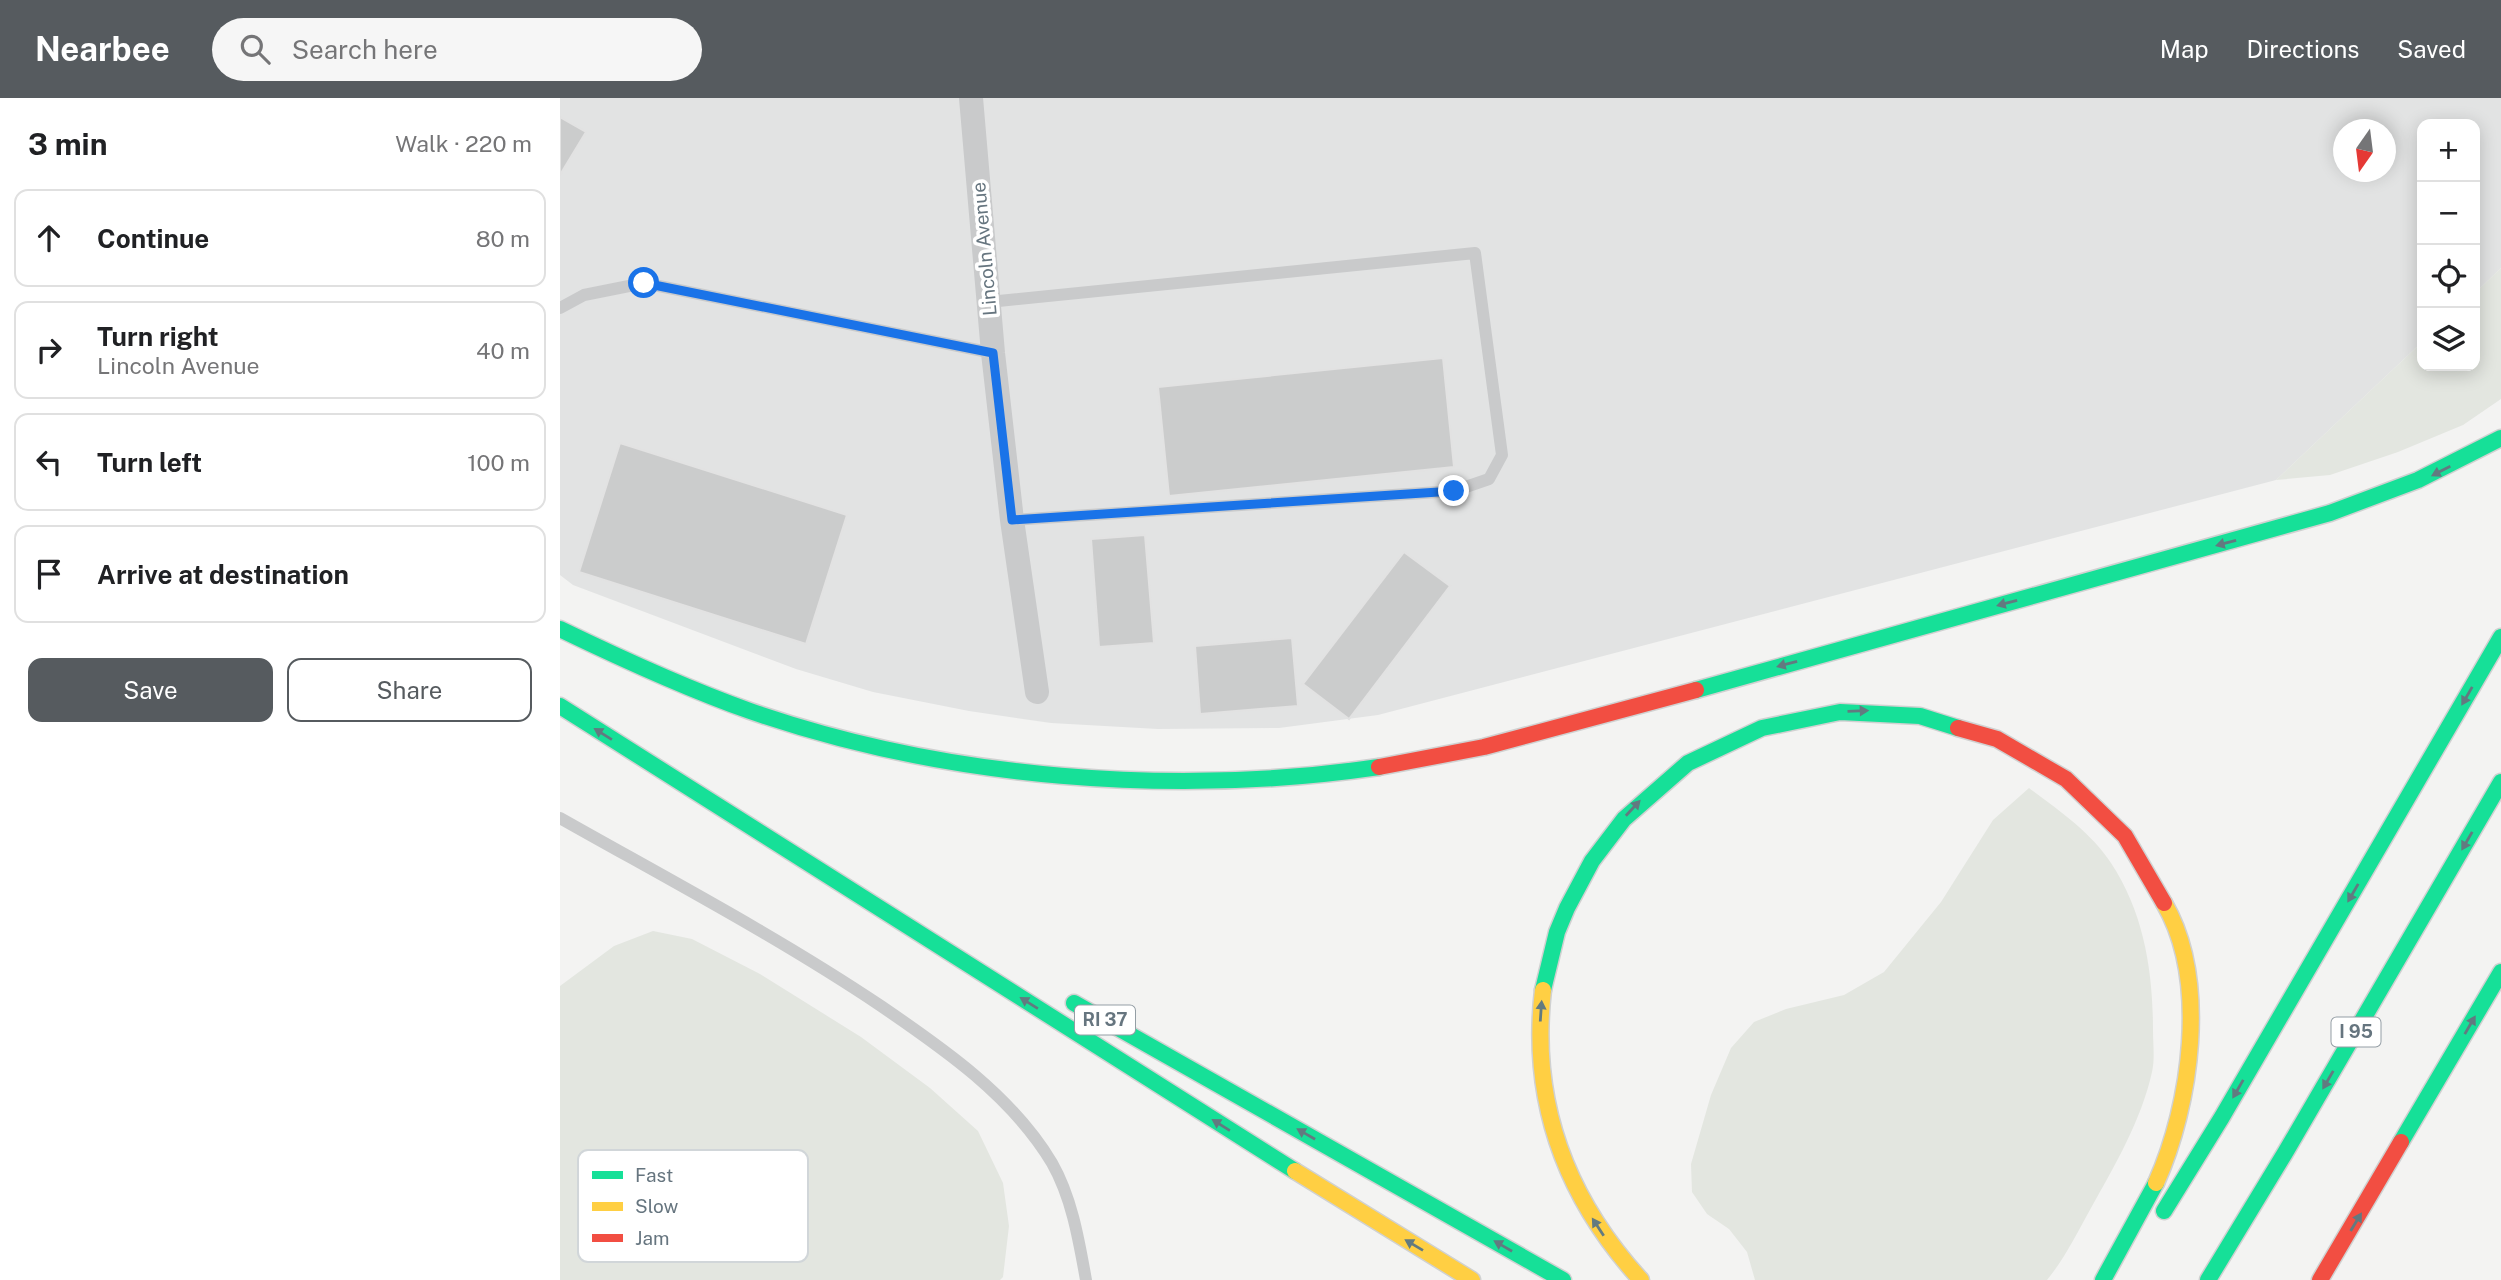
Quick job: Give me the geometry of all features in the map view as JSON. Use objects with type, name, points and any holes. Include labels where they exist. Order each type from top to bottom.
[{"type":"highway","points":[[560,629],[635,667],[766,717],[838,737],[962,763],[1050,774],[1124,779],[1208,780],[1359,770],[1514,740],[2330,513],[2434,475],[2501,438]]},
{"type":"highway","points":[[2154,1226],[2222,1117],[2501,637]]},
{"type":"highway","points":[[560,706],[1289,1168],[1472,1280]]},
{"type":"highway","points":[[1641,1280],[1616,1254],[1588,1211],[1565,1164],[1550,1117],[1540,1046],[1541,1010],[1550,957],[1564,914],[1598,850],[1639,802],[1682,767],[1736,736],[1769,725],[1801,716],[1868,710],[1929,717],[1963,726],[1997,738],[2050,768],[2085,796],[2123,835],[2141,859],[2169,912],[2185,966],[2190,1015],[2188,1060],[2180,1111],[2161,1173],[2103,1280]]},
{"type":"highway","points":[[647,761],[936,925]]},
{"type":"highway","name":"I 95","points":[[2207,1280],[2309,1113],[2501,782]]},
{"type":"highway","points":[[2320,1280],[2501,972]]},
{"type":"highway","name":"RI 37","points":[[1056,993],[1563,1280]]},
{"type":"highway","points":[[2117,1280],[2139,1248]]},
{"type":"street","name":"Lincoln Avenue","points":[[971,98],[993,353],[1012,520],[1037,692]]},
{"type":"lane","points":[[989,302],[1475,253],[1502,455],[1489,479],[1454,491],[1012,520]]},
{"type":"lane","points":[[560,308],[584,295],[644,283],[993,353]]},
{"type":"lane","points":[[560,818],[783,943],[915,1029],[1001,1099],[1030,1132],[1052,1164],[1068,1198],[1079,1238],[1086,1280]]},
{"type":"shaded area","points":[[560,98],[2501,98],[2501,268],[2480,288],[2480,119],[2417,119],[2417,347],[2276,480],[1378,715],[1279,728],[1158,729],[1051,723],[969,711],[873,692],[796,669],[573,585],[560,575]]},
{"type":"shaded area","points":[[2501,268],[2501,399],[2463,425],[2398,452],[2330,475],[2276,480],[2417,347],[2417,371],[2480,371],[2480,288]]},
{"type":"shaded area","points":[[2029,788],[2084,831],[2111,863],[2139,922],[2151,986],[2154,1057],[2147,1090],[2126,1142],[2076,1236],[2047,1280],[1755,1280],[1747,1252],[1729,1229],[1707,1214],[1692,1192],[1691,1164],[1711,1095],[1731,1048],[1754,1022],[1786,1009],[1844,995],[1884,972],[1941,902],[1993,820]]},
{"type":"shaded area","points":[[653,931],[692,939],[760,974],[861,1037],[930,1088],[978,1131],[1003,1183],[1009,1226],[1003,1277],[1000,1280],[560,1280],[560,986],[614,946]]},
{"type":"building","points":[[560,117],[586,132],[560,175]]},
{"type":"building","points":[[1443,358],[1454,467],[1169,496],[1158,387]]},
{"type":"building","points":[[620,443],[847,515],[806,644],[579,572]]},
{"type":"building","points":[[1145,535],[1154,643],[1099,647],[1091,539]]},
{"type":"building","points":[[1404,552],[1450,586],[1349,719],[1303,684]]},
{"type":"building","points":[[1292,638],[1298,706],[1200,714],[1195,646]]},
{"type":"traffic: fast","points":[[1696,690],[2330,513],[2418,480],[2501,438]]},
{"type":"traffic: fast","points":[[560,629],[654,673],[750,711],[825,734],[902,753],[981,767],[1061,776],[1142,780],[1301,776],[1379,767]]},
{"type":"traffic: fast","points":[[2164,1211],[2222,1117],[2501,637]]},
{"type":"traffic: fast","points":[[560,706],[1295,1171]]},
{"type":"traffic: fast","points":[[1543,990],[1557,932],[1592,861],[1624,819],[1688,763],[1762,728],[1840,712],[1920,716],[1958,728]]},
{"type":"traffic: fast","points":[[2208,1280],[2501,782]]},
{"type":"traffic: fast","points":[[2401,1142],[2501,972]]},
{"type":"traffic: fast","points":[[1074,1003],[1563,1280]]},
{"type":"traffic: fast","points":[[2103,1280],[2156,1183]]},
{"type":"traffic: slow","points":[[2156,1183],[2178,1117],[2190,1043],[2187,968],[2178,934],[2164,903]]},
{"type":"traffic: slow","points":[[1543,990],[1540,1031],[1542,1071],[1559,1146],[1592,1216],[1641,1280]]},
{"type":"traffic: slow","points":[[1295,1171],[1472,1280]]},
{"type":"traffic: jam","points":[[1379,767],[1484,747],[1696,690]]},
{"type":"traffic: jam","points":[[1958,728],[1997,739],[2066,779],[2125,836],[2164,903]]},
{"type":"traffic: jam","points":[[2320,1280],[2401,1142]]},
{"type":"route","points":[[644,283],[993,353],[1012,520],[1454,491]]}]
